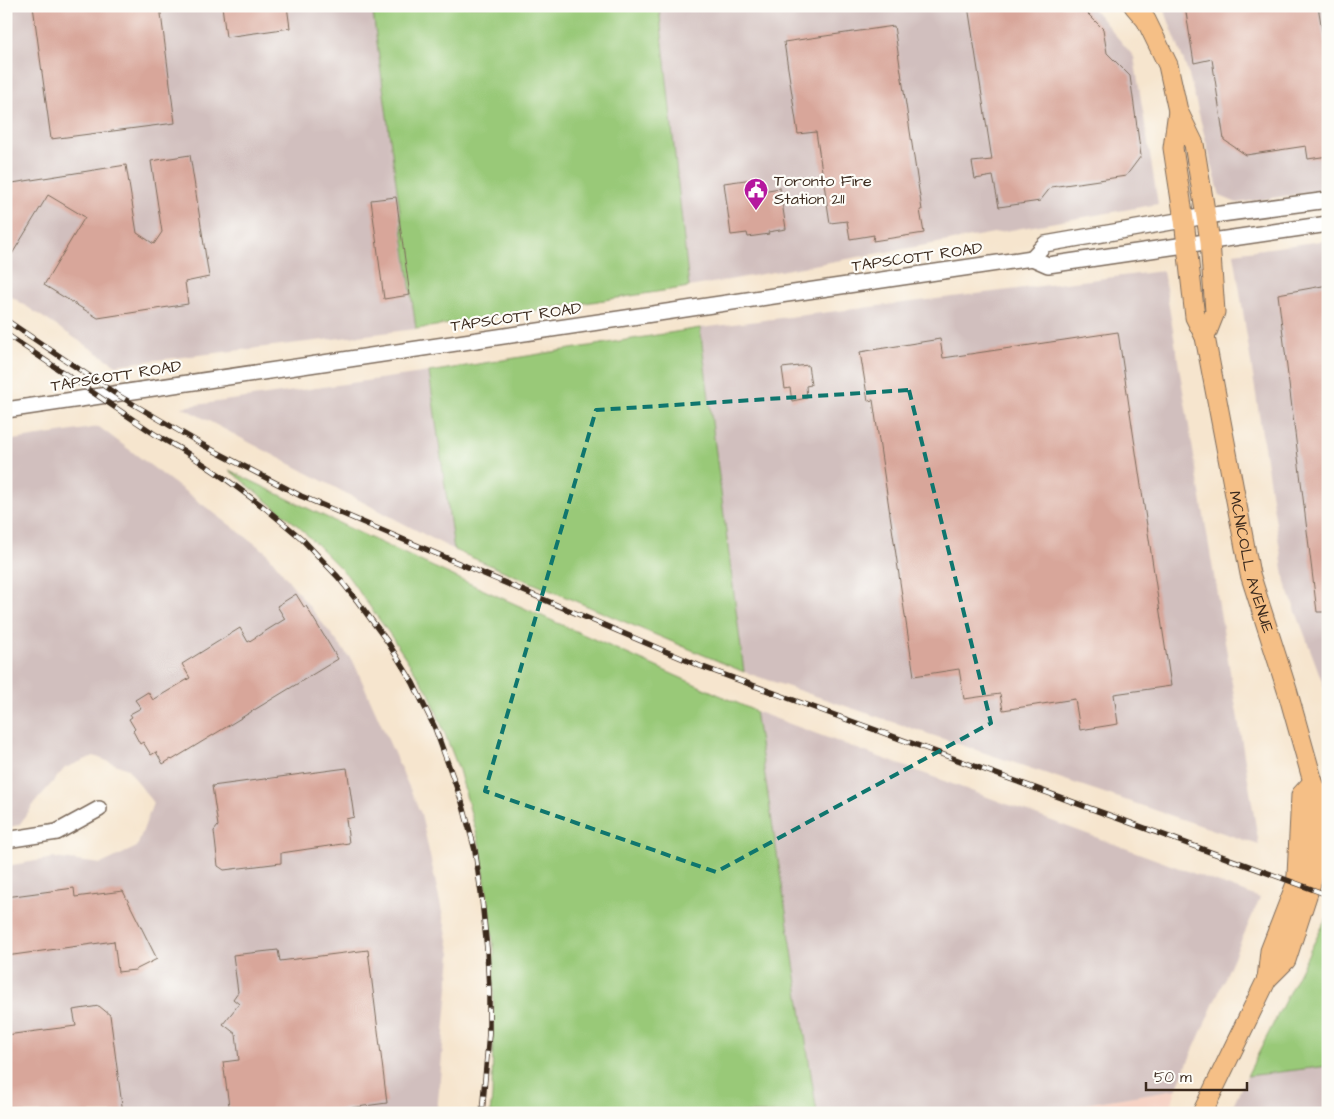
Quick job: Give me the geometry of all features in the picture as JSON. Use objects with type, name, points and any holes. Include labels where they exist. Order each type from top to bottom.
[{"type":"main road","name":"MCNICOLL AVENUE","points":[[1134,6],[1146,20],[1168,65],[1178,111],[1194,144],[1210,241],[1215,312],[1206,337]]},
{"type":"main road","name":"MCNICOLL AVENUE","points":[[1178,111],[1173,148],[1184,220],[1195,317],[1206,337],[1250,574],[1288,693],[1313,782],[1301,796],[1296,884],[1270,952],[1268,979],[1202,1113]]},
{"type":"street","points":[[1032,258],[1045,244],[1206,216],[1328,200]]},
{"type":"street","name":"TAPSCOTT ROAD","points":[[6,410],[1032,258],[1048,265],[1328,224]]},
{"type":"street","points":[[6,840],[57,832],[99,809]]},
{"type":"highlighted area","points":[[909,390],[991,723],[716,872],[485,791],[596,410]]},
{"type":"shaded area","points":[[6,6],[372,6],[416,329],[116,365],[6,293]]},
{"type":"shaded area","points":[[659,6],[1091,6],[1134,57],[1158,204],[689,287]]},
{"type":"shaded area","points":[[1163,6],[1328,6],[1328,190],[1237,203],[1220,196],[1189,75]]},
{"type":"shaded area","points":[[1328,240],[1328,697],[1285,582],[1234,253]]},
{"type":"shaded area","points":[[1163,271],[1259,845],[744,672],[700,328]]},
{"type":"shaded area","points":[[429,372],[454,550],[182,407]]},
{"type":"shaded area","points":[[99,427],[266,552],[354,663],[421,814],[451,954],[437,1113],[6,1113],[6,866],[54,858],[101,864],[137,847],[153,803],[128,769],[94,756],[65,768],[37,800],[19,825],[6,828],[6,441]]},
{"type":"shaded area","points":[[755,711],[1260,898],[1176,1089],[1031,1113],[817,1113]]},
{"type":"shaded area","points":[[1328,1066],[1328,1113],[1229,1113],[1247,1076]]},
{"type":"shaded area","points":[[1176,1089],[1169,1113],[1031,1113],[1145,1094]]},
{"type":"green space","points":[[372,6],[659,6],[689,287],[416,329]]},
{"type":"green space","points":[[700,328],[744,672],[454,550],[429,372]]},
{"type":"green space","points":[[229,470],[425,563],[755,711],[817,1113],[490,1113],[492,1096],[494,949],[481,850],[459,770],[429,693],[347,575],[298,526]]},
{"type":"green space","points":[[1326,919],[1328,919],[1328,1066],[1247,1076]]},
{"type":"building","points":[[33,6],[160,6],[175,123],[51,139]]},
{"type":"building","points":[[222,6],[287,6],[290,28],[226,37]]},
{"type":"building","points":[[968,6],[1080,6],[1103,29],[1107,53],[1130,76],[1141,156],[1126,176],[1051,187],[1040,201],[999,207],[993,176],[975,179],[972,162],[992,160]]},
{"type":"building","points":[[1185,6],[1318,6],[1324,42],[1328,42],[1328,156],[1308,159],[1306,146],[1246,155],[1224,140],[1212,59],[1194,63]]},
{"type":"building","points":[[894,26],[924,233],[873,241],[874,235],[850,239],[847,221],[830,223],[816,132],[798,134],[784,42]]},
{"type":"building","points":[[190,155],[209,277],[185,282],[188,304],[98,318],[44,285],[85,217],[48,195],[6,264],[6,184],[126,165],[137,233],[154,244],[162,232],[151,161]]},
{"type":"building","name":"Toronto Fire Station 211","points":[[760,178],[762,191],[780,188],[786,229],[748,237],[747,233],[731,235],[724,183]]},
{"type":"building","points":[[396,197],[410,295],[384,299],[371,200]]},
{"type":"building","points":[[1328,285],[1328,612],[1317,612],[1278,294]]},
{"type":"building","points":[[1118,332],[1171,686],[1114,694],[1118,724],[1080,730],[1075,699],[1003,710],[1000,694],[964,699],[959,669],[914,676],[873,400],[868,401],[860,352],[940,339],[943,358]]},
{"type":"building","points":[[808,365],[811,385],[806,386],[807,398],[792,401],[790,388],[785,389],[782,368]]},
{"type":"building","points":[[296,594],[304,607],[306,606],[338,659],[172,760],[163,764],[156,752],[151,755],[143,742],[140,744],[129,719],[132,717],[130,714],[141,708],[135,700],[148,692],[153,700],[190,678],[182,664],[240,628],[248,642],[285,619],[277,606]]},
{"type":"building","points":[[347,768],[354,817],[346,819],[349,843],[281,853],[281,863],[224,870],[218,866],[214,831],[218,826],[212,786]]},
{"type":"building","points":[[74,888],[75,897],[123,891],[157,959],[135,970],[118,972],[114,941],[6,956],[6,897]]},
{"type":"building","points":[[278,950],[280,961],[368,950],[387,1103],[311,1113],[230,1113],[223,1062],[239,1060],[236,1034],[223,1024],[239,1004],[233,999],[238,992],[233,955]]},
{"type":"building","points":[[99,1006],[110,1015],[123,1113],[6,1113],[6,1035],[76,1026],[73,1010]]},
{"type":"railway","points":[[6,320],[116,394],[203,445],[301,496],[700,666],[1328,895]]},
{"type":"railway","points":[[6,334],[156,435],[227,480],[301,538],[338,577],[358,602],[387,641],[413,683],[435,728],[462,802],[475,850],[487,949],[489,990],[489,1033],[482,1113]]},
{"type":"place","name":"Toronto Fire Station 211","points":[[756,211]]}]
